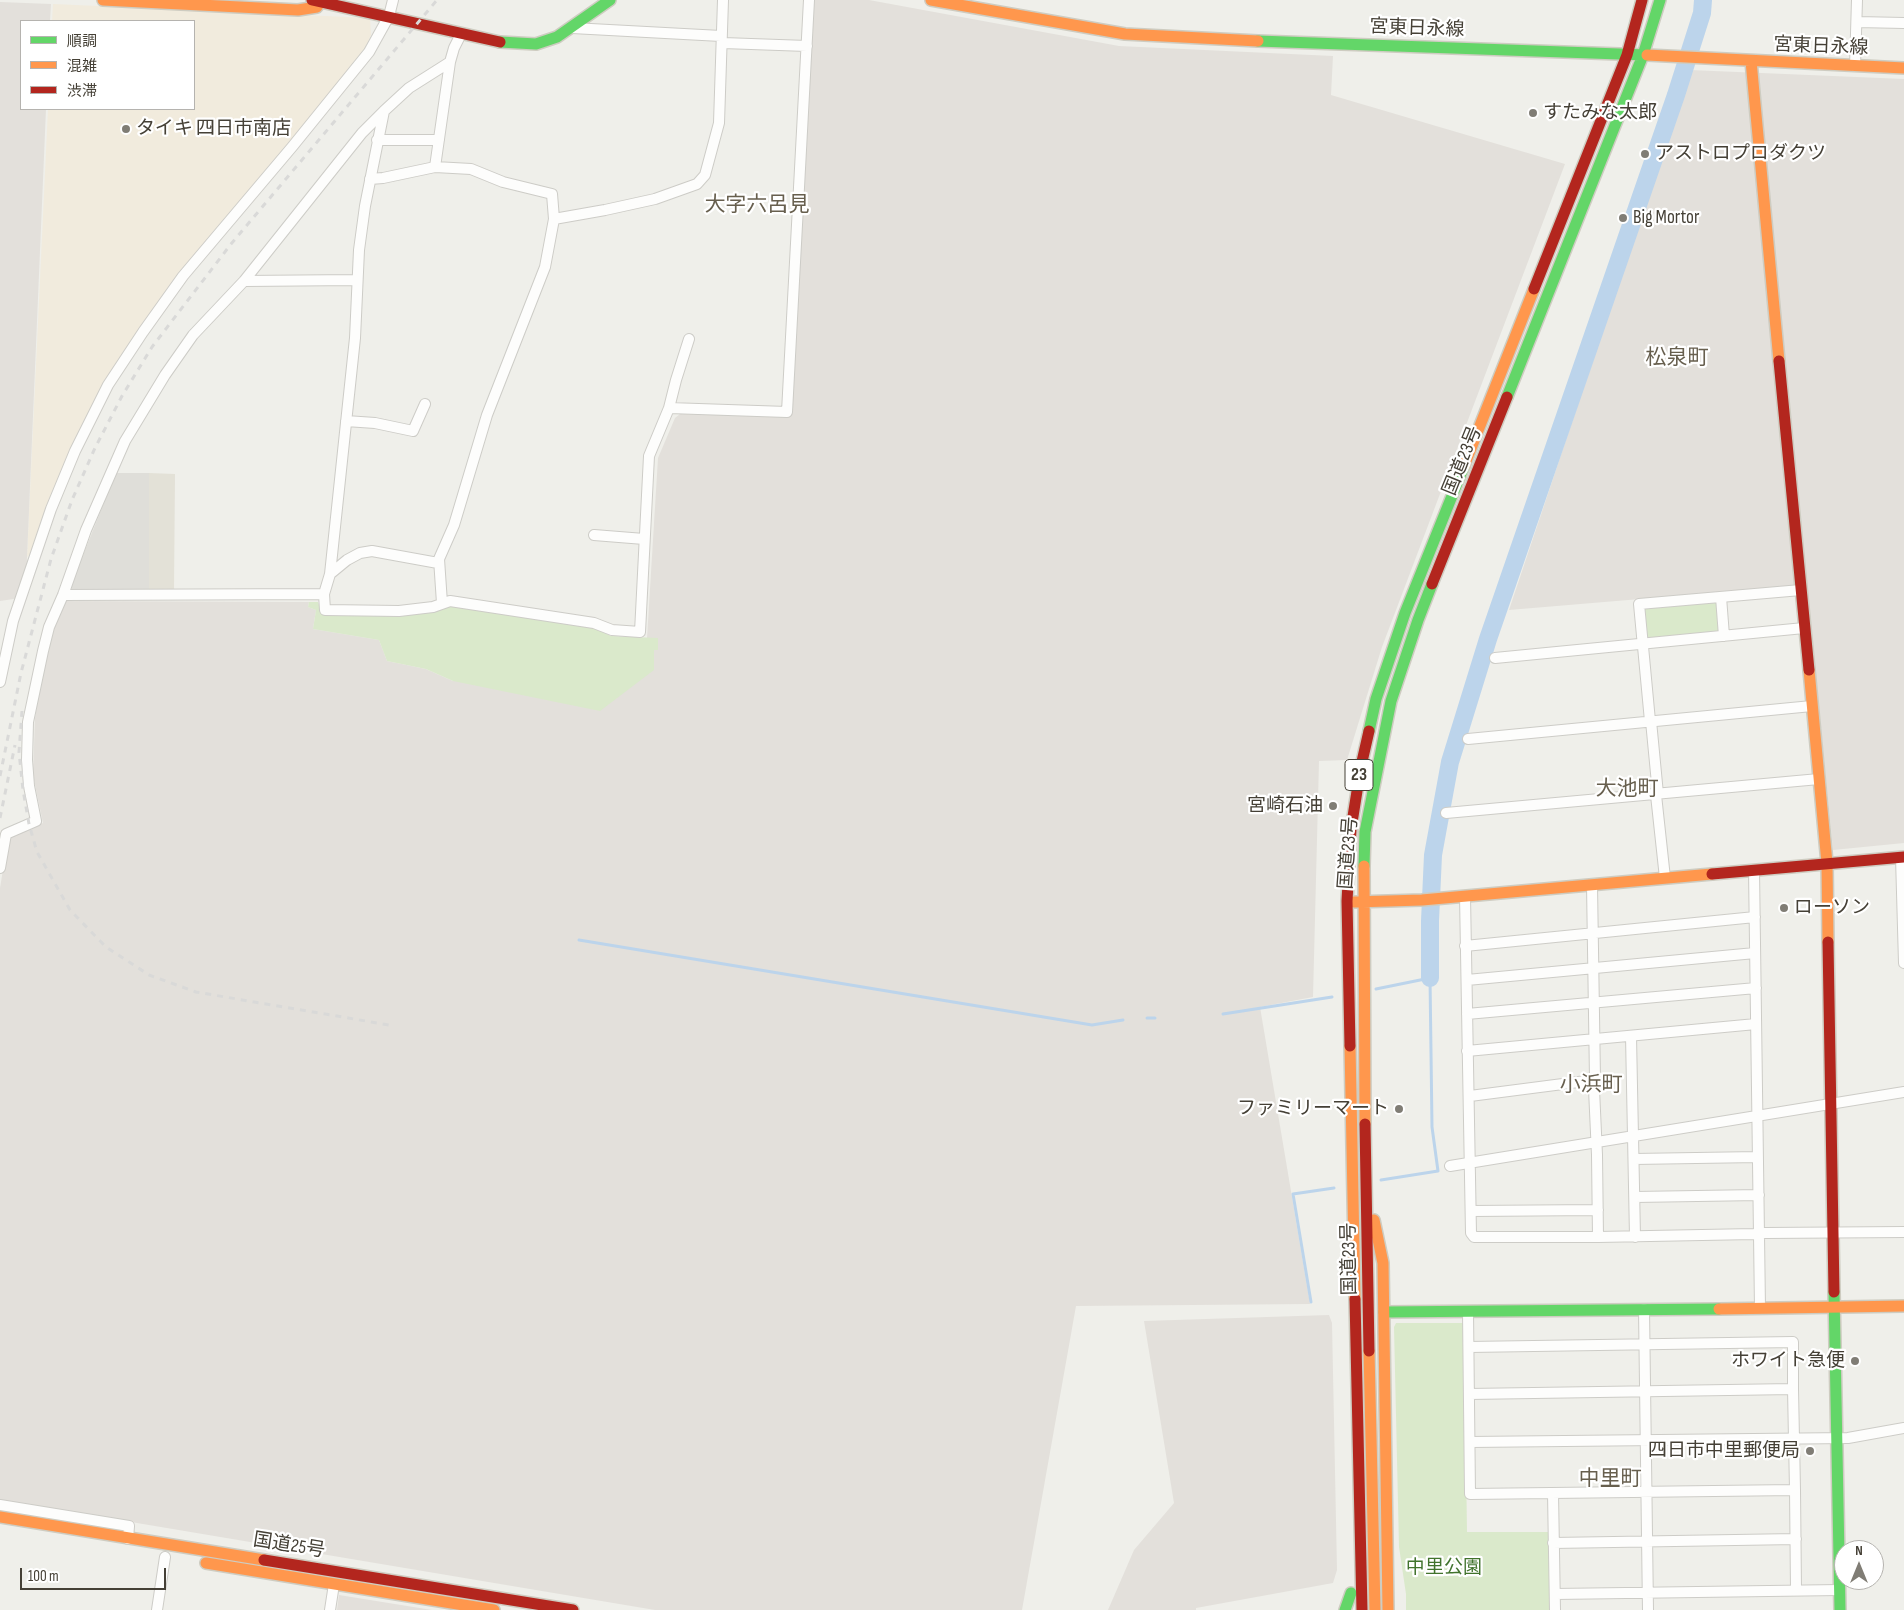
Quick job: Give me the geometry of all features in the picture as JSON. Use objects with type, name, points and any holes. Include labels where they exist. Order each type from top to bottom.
[{"type":"main road","points":[[103,0],[298,10],[317,7],[316,1],[494,41],[526,44],[547,41],[572,28],[610,0]]},
{"type":"main road","name":"宮東日永線","points":[[931,0],[1125,34],[1182,38],[1626,54],[1904,68]]},
{"type":"main road","name":"国道23号","points":[[1362,1610],[1347,901],[1350,829],[1361,766],[1376,699],[1405,613],[1626,54],[1642,0]]},
{"type":"main road","name":"国道23号","points":[[1375,1610],[1365,1175],[1363,902],[1365,832],[1376,771],[1392,701],[1415,628],[1643,55],[1660,0]]},
{"type":"main road","points":[[1751,61],[1827,863],[1839,1540]]},
{"type":"main road","points":[[1347,901],[1422,900],[1903,857]]},
{"type":"main road","points":[[1351,1610],[1346,1312],[1352,1175]]},
{"type":"main road","points":[[1365,1175],[1383,1263],[1388,1610]]},
{"type":"main road","points":[[1384,1312],[1904,1306]]},
{"type":"main road","name":"国道25号","points":[[0,1517],[574,1610]]},
{"type":"main road","points":[[0,1529],[19,1532]]},
{"type":"main road","name":"国道25号","points":[[193,1561],[494,1610]]},
{"type":"main road","points":[[1840,1590],[1840,1610]]},
{"type":"main road","points":[[1345,1610],[1351,1593]]},
{"type":"street","points":[[0,682],[13,621],[51,509],[108,385],[143,332],[184,276],[369,52],[389,16],[392,0]]},
{"type":"street","points":[[554,219],[655,199],[697,184],[705,175],[717,135],[723,0]]},
{"type":"street","points":[[669,408],[787,412],[809,0]]},
{"type":"street","points":[[1855,66],[1857,0]]},
{"type":"street","points":[[1857,22],[1904,23]]},
{"type":"street","points":[[572,28],[807,46]]},
{"type":"street","points":[[435,167],[450,62],[461,34]]},
{"type":"street","points":[[0,868],[6,834],[36,821],[30,795],[27,760],[28,722],[49,628],[100,495],[125,441],[141,412],[193,335],[244,281],[362,133],[409,88],[450,62]]},
{"type":"street","points":[[384,111],[364,206],[356,280],[355,338],[330,574],[324,594],[325,610],[399,611],[433,606],[450,600],[594,623],[612,630],[640,632],[649,456],[669,408],[689,339]]},
{"type":"street","points":[[377,140],[439,140]]},
{"type":"street","points":[[370,179],[435,167],[471,169],[503,182],[552,194],[554,219],[545,267],[487,415],[454,525],[438,563],[442,603]]},
{"type":"street","points":[[244,281],[356,280]]},
{"type":"street","points":[[346,421],[375,423],[413,431],[425,404]]},
{"type":"street","points":[[594,536],[644,539]]},
{"type":"street","points":[[330,574],[347,560],[360,553],[372,551],[438,563]]},
{"type":"street","points":[[1665,878],[1638,604],[1801,590]]},
{"type":"street","points":[[63,595],[324,594]]},
{"type":"street","points":[[1721,597],[1724,636]]},
{"type":"street","points":[[1495,658],[1804,628]]},
{"type":"street","points":[[1468,739],[1812,706]]},
{"type":"street","points":[[1446,813],[1819,779]]},
{"type":"street","points":[[1903,857],[1904,963]]},
{"type":"street","points":[[1754,870],[1760,1308]]},
{"type":"street","points":[[1592,885],[1598,1237]]},
{"type":"street","points":[[1465,896],[1471,1233],[1474,1237],[1635,1237],[1904,1232]]},
{"type":"street","points":[[1466,946],[1755,917]]},
{"type":"street","points":[[1466,980],[1755,953]]},
{"type":"street","points":[[1467,1014],[1756,988]]},
{"type":"street","points":[[1468,1051],[1756,1024]]},
{"type":"street","points":[[1632,1036],[1635,1237]]},
{"type":"street","points":[[1470,1096],[1586,1082],[1595,1083]]},
{"type":"street","points":[[1450,1166],[1904,1092]]},
{"type":"street","points":[[1634,1159],[1758,1157]]},
{"type":"street","points":[[1634,1197],[1759,1195]]},
{"type":"street","points":[[1471,1210],[1598,1210]]},
{"type":"street","points":[[1644,1310],[1648,1610]]},
{"type":"street","points":[[1468,1312],[1470,1494],[1795,1490]]},
{"type":"street","points":[[1469,1347],[1793,1342],[1796,1590]]},
{"type":"street","points":[[1469,1394],[1793,1390]]},
{"type":"street","points":[[1470,1442],[1848,1438],[1904,1428]]},
{"type":"street","points":[[1553,1494],[1555,1610]]},
{"type":"street","points":[[0,1505],[129,1526],[128,1539]]},
{"type":"street","points":[[1553,1543],[1796,1540]]},
{"type":"street","points":[[157,1610],[165,1557]]},
{"type":"street","points":[[330,1610],[334,1584]]},
{"type":"street","points":[[1555,1594],[1834,1590]]},
{"type":"shaded area","points":[[814,0],[869,0],[1119,46],[1333,56],[1331,95],[1565,164],[1382,647],[1347,760],[1319,761],[1313,997],[1260,1007],[1310,1304],[1076,1306],[1022,1610],[655,1610],[0,1500],[0,888],[8,839],[43,823],[33,775],[35,718],[43,669],[58,613],[65,601],[309,602],[308,607],[316,610],[313,629],[379,640],[387,661],[426,669],[453,681],[654,650],[658,638],[647,638],[658,458],[675,418],[680,414],[791,416]]},
{"type":"shaded area","points":[[0,2],[51,4],[50,20],[20,20],[20,110],[46,110],[26,581],[20,598],[0,601]]},
{"type":"shaded area","points":[[53,4],[370,18],[371,35],[362,55],[137,333],[32,552],[27,557],[48,110],[195,110],[195,20],[52,20]]},
{"type":"shaded area","points":[[1690,70],[1904,79],[1904,843],[1833,850],[1807,585],[1509,610]]},
{"type":"shaded area","points":[[116,473],[149,473],[149,591],[72,591],[71,585]]},
{"type":"shaded area","points":[[149,473],[175,474],[174,592],[149,591]]},
{"type":"shaded area","points":[[1329,1315],[1332,1323],[1337,1570],[1333,1583],[1196,1608],[1196,1610],[1108,1610],[1134,1550],[1174,1503],[1144,1321]]},
{"type":"shaded area","points":[[339,1595],[432,1610],[337,1610]]},
{"type":"green space","points":[[1714,601],[1717,603],[1720,632],[1650,638],[1645,636],[1643,609],[1646,606]]},
{"type":"green space","points":[[309,602],[318,602],[321,611],[398,616],[451,605],[592,627],[611,636],[658,638],[658,650],[654,650],[654,670],[600,711],[453,681],[426,669],[387,661],[379,640],[313,629],[316,610],[308,607]]},
{"type":"green space","name":"中里公園","points":[[1396,1323],[1464,1323],[1467,1532],[1550,1532],[1551,1610],[1406,1610],[1406,1594],[1399,1547],[1394,1327]]},
{"type":"waterway","points":[[1430,978],[1433,855],[1450,762],[1488,639],[1676,95],[1702,13],[1703,0]]},
{"type":"waterway","points":[[579,940],[1092,1025],[1123,1020]]},
{"type":"waterway","points":[[1376,989],[1430,978],[1432,1127],[1438,1171],[1381,1180]]},
{"type":"waterway","points":[[1223,1014],[1332,997]]},
{"type":"waterway","points":[[1147,1018],[1155,1018]]},
{"type":"waterway","points":[[1311,1302],[1293,1194],[1334,1188]]},
{"type":"railway","points":[[0,776],[21,673],[51,559],[72,500],[95,448],[122,396],[152,347],[231,244],[437,0]]},
{"type":"railway","points":[[22,711],[19,752],[23,790],[29,824],[37,852],[70,910],[106,947],[149,975],[196,992],[389,1025]]},
{"type":"railway","points":[[0,818],[15,745]]},
{"type":"traffic: fast","points":[[500,42],[536,44],[557,37],[610,0]]},
{"type":"traffic: fast","points":[[1507,397],[1643,55],[1660,0]]},
{"type":"traffic: fast","points":[[1258,41],[1647,55]]},
{"type":"traffic: fast","points":[[1369,731],[1376,699],[1405,613],[1464,466]]},
{"type":"traffic: fast","points":[[1364,866],[1365,832],[1391,701],[1432,584]]},
{"type":"traffic: fast","points":[[1834,1292],[1840,1610]]},
{"type":"traffic: fast","points":[[1384,1312],[1719,1309]]},
{"type":"traffic: fast","points":[[1345,1610],[1351,1593]]},
{"type":"traffic: slow","points":[[103,0],[298,10],[317,7],[320,2]]},
{"type":"traffic: slow","points":[[931,0],[1125,34],[1258,41]]},
{"type":"traffic: slow","points":[[1647,55],[1904,68]]},
{"type":"traffic: slow","points":[[1751,61],[1779,361]]},
{"type":"traffic: slow","points":[[1464,466],[1534,289]]},
{"type":"traffic: slow","points":[[1809,670],[1827,863],[1828,942]]},
{"type":"traffic: slow","points":[[1364,866],[1365,1124]]},
{"type":"traffic: slow","points":[[1354,902],[1422,900],[1712,874]]},
{"type":"traffic: slow","points":[[1350,1046],[1355,1299]]},
{"type":"traffic: slow","points":[[1374,1220],[1383,1263],[1388,1610]]},
{"type":"traffic: slow","points":[[1719,1309],[1904,1306]]},
{"type":"traffic: slow","points":[[1369,1351],[1375,1610]]},
{"type":"traffic: slow","points":[[0,1517],[264,1560]]},
{"type":"traffic: slow","points":[[206,1563],[494,1610]]},
{"type":"traffic: jam","points":[[312,0],[500,42]]},
{"type":"traffic: jam","points":[[1534,289],[1627,55],[1642,0]]},
{"type":"traffic: jam","points":[[1779,361],[1809,670]]},
{"type":"traffic: jam","points":[[1432,584],[1507,397]]},
{"type":"traffic: jam","points":[[1350,1046],[1347,901],[1351,829],[1361,766],[1369,731]]},
{"type":"traffic: jam","points":[[1712,874],[1904,857]]},
{"type":"traffic: jam","points":[[1828,942],[1834,1292]]},
{"type":"traffic: jam","points":[[1365,1124],[1369,1351]]},
{"type":"traffic: jam","points":[[1355,1299],[1362,1610]]},
{"type":"traffic: jam","points":[[264,1560],[573,1610]]},
{"type":"place","name":"すたみな太郎","points":[[1533,113]]},
{"type":"place","name":"タイキ 四日市南店","points":[[126,129]]},
{"type":"place","name":"アストロプロダクツ","points":[[1645,154]]},
{"type":"place","name":"Big Mortor","points":[[1623,218]]},
{"type":"place","name":"宮崎石油","points":[[1333,806]]},
{"type":"place","name":"ローソン","points":[[1784,908]]},
{"type":"place","name":"ファミリーマート","points":[[1399,1109]]},
{"type":"place","name":"ホワイト急便","points":[[1855,1361]]},
{"type":"place","name":"四日市中里郵便局","points":[[1810,1451]]},
{"type":"district","name":"大字六呂見","points":[[757,206]]},
{"type":"district","name":"松泉町","points":[[1677,359]]},
{"type":"district","name":"大池町","points":[[1627,790]]},
{"type":"district","name":"小浜町","points":[[1591,1086]]},
{"type":"district","name":"中里町","points":[[1610,1480]]}]
